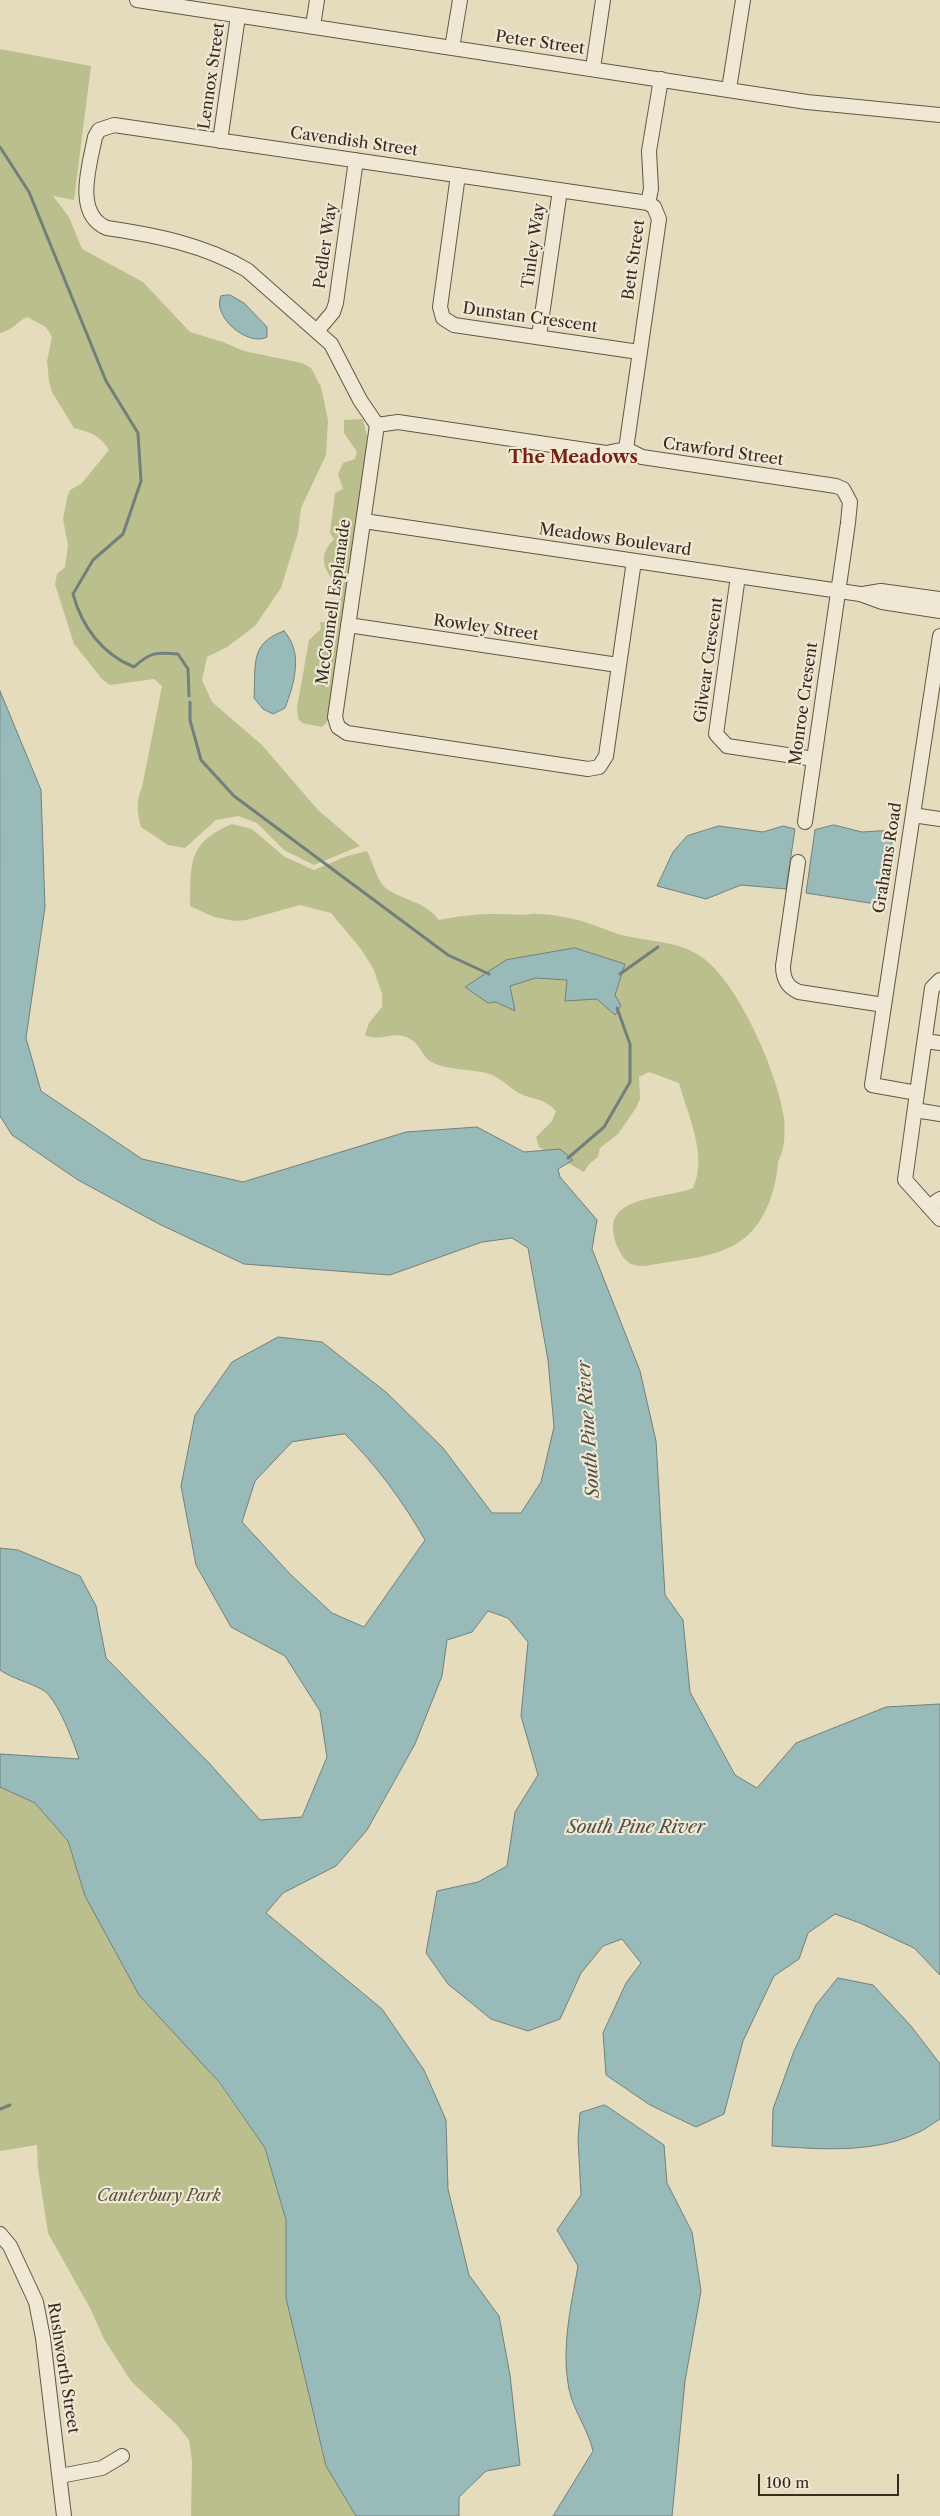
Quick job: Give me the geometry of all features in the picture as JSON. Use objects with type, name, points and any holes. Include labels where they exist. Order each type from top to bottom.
[{"type":"street","name":"Peter Street","points":[[137,0],[172,3],[238,16],[593,68],[807,102],[940,115]]},
{"type":"street","points":[[313,26],[317,0]]},
{"type":"street","points":[[452,48],[460,0]]},
{"type":"street","points":[[593,68],[603,0]]},
{"type":"street","points":[[729,89],[743,0]]},
{"type":"street","name":"Lennox Street","points":[[220,141],[238,16]]},
{"type":"street","name":"Bett Street","points":[[626,449],[659,220],[654,207],[648,203],[651,189],[649,151],[660,80]]},
{"type":"street","name":"Cavendish Street","points":[[317,331],[247,270],[234,262],[164,236],[107,228],[99,225],[92,217],[86,196],[95,137],[107,126],[114,125],[648,203]]},
{"type":"street","name":"Pedler Way","points":[[317,331],[333,312],[336,303],[356,160]]},
{"type":"street","name":"Dunstan Crescent","points":[[458,175],[440,307],[443,318],[454,325],[639,352]]},
{"type":"street","name":"Tinley Way","points":[[539,336],[560,190]]},
{"type":"street","points":[[317,331],[336,351],[360,400],[377,425]]},
{"type":"street","name":"Crawford Street","points":[[377,425],[398,422],[606,453],[626,449],[642,457],[836,486],[843,489],[850,502],[838,591]]},
{"type":"street","name":"McConnell Esplanade","points":[[377,425],[335,717],[338,727],[347,733],[594,769],[604,762],[606,756],[634,561]]},
{"type":"street","name":"Meadows Boulevard","points":[[364,521],[860,594],[882,602],[940,611]]},
{"type":"street","name":"Gilvear Crescent","points":[[738,576],[716,734],[727,746],[814,759]]},
{"type":"street","name":"Monroe Cresent","points":[[805,822],[838,591]]},
{"type":"street","name":"Meadows Boulevard","points":[[860,594],[881,591],[940,599]]},
{"type":"street","name":"Rowley Street","points":[[348,625],[618,665]]},
{"type":"street","name":"Grahams Road","points":[[917,1093],[872,1085],[940,636]]},
{"type":"street","points":[[912,815],[940,819]]},
{"type":"street","points":[[798,862],[782,966],[783,976],[787,985],[799,992],[884,1005]]},
{"type":"street","points":[[940,980],[932,988],[905,1180],[934,1203],[940,1219]]},
{"type":"street","points":[[924,1041],[940,1043]]},
{"type":"street","points":[[914,1110],[940,1114]]},
{"type":"street","name":"Rushworth Street","points":[[0,2234],[10,2246],[36,2302],[64,2516]]},
{"type":"street","points":[[60,2476],[102,2468],[122,2456]]},
{"type":"green space","points":[[0,49],[91,66],[74,200],[53,196],[69,217],[82,249],[143,282],[190,332],[223,342],[244,351],[302,363],[311,368],[321,387],[328,420],[326,455],[301,508],[298,533],[281,588],[255,626],[227,647],[207,657],[202,680],[212,702],[262,745],[318,810],[360,846],[314,865],[284,850],[257,823],[238,816],[216,820],[185,848],[168,845],[141,827],[138,802],[162,686],[154,679],[110,685],[102,679],[74,644],[55,584],[57,574],[65,567],[68,545],[63,519],[70,490],[81,484],[109,450],[94,435],[74,428],[52,392],[47,361],[52,337],[46,327],[27,317],[0,333]]},
{"type":"green space","points":[[363,419],[369,446],[328,721],[322,727],[302,723],[298,718],[297,708],[309,640],[321,629],[320,622],[335,623],[339,608],[340,590],[330,577],[324,559],[328,546],[334,539],[330,533],[335,493],[343,489],[338,474],[343,463],[355,459],[357,452],[344,433],[344,420]]},
{"type":"green space","points":[[232,824],[252,829],[285,857],[314,870],[347,856],[367,851],[378,877],[387,889],[428,909],[439,920],[480,914],[552,915],[592,924],[628,937],[679,946],[703,958],[717,971],[730,988],[755,1031],[774,1078],[784,1118],[784,1144],[778,1162],[773,1192],[760,1221],[746,1237],[736,1244],[712,1254],[646,1266],[633,1265],[627,1261],[619,1250],[613,1232],[615,1219],[622,1209],[634,1203],[693,1188],[697,1176],[698,1149],[679,1083],[649,1072],[639,1077],[640,1099],[636,1108],[618,1134],[600,1148],[598,1157],[589,1164],[584,1172],[539,1147],[536,1137],[552,1121],[556,1111],[551,1106],[519,1093],[490,1074],[435,1064],[427,1058],[411,1039],[401,1035],[370,1037],[365,1035],[369,1023],[382,1007],[382,994],[374,970],[361,949],[331,913],[300,905],[246,920],[234,921],[214,917],[190,906],[194,856],[207,839],[217,831]]},
{"type":"green space","name":"Canterbury Park","points":[[0,1787],[35,1803],[68,1841],[85,1896],[265,2148],[286,2220],[286,2298],[326,2466],[356,2516],[191,2516],[192,2461],[189,2440],[177,2425],[131,2381],[104,2339],[91,2310],[48,2233],[38,2168],[37,2145],[0,2151]]},
{"type":"water","points":[[230,295],[244,303],[267,327],[267,337],[251,338],[233,328],[226,321],[221,313],[219,304],[221,296]]},
{"type":"water","points":[[284,631],[294,649],[294,679],[285,708],[273,714],[263,709],[254,698],[255,666],[260,649],[265,642]]},
{"type":"water","name":"South Pine River","points":[[0,691],[41,790],[45,907],[26,1038],[41,1091],[142,1159],[243,1182],[406,1132],[477,1127],[524,1152],[560,1149],[573,1160],[558,1169],[560,1177],[597,1220],[592,1249],[640,1371],[656,1441],[665,1595],[683,1620],[690,1692],[735,1775],[757,1788],[796,1743],[886,1707],[940,1704],[940,1975],[914,1948],[860,1923],[835,1914],[808,1933],[799,1959],[774,1976],[743,2041],[724,2114],[696,2127],[650,2105],[606,2075],[603,2033],[626,1983],[641,1963],[622,1939],[603,1946],[581,1973],[560,2019],[528,2031],[491,2019],[448,1984],[426,1953],[437,1891],[478,1882],[507,1866],[515,1812],[538,1775],[521,1716],[528,1642],[508,1618],[488,1611],[472,1632],[447,1640],[442,1676],[415,1744],[367,1830],[336,1866],[283,1893],[266,1913],[382,2009],[424,2070],[446,2120],[448,2189],[469,2275],[499,2316],[510,2375],[520,2465],[486,2471],[459,2497],[459,2516],[356,2516],[326,2466],[286,2298],[286,2220],[265,2148],[219,2082],[139,1995],[85,1896],[68,1841],[35,1803],[0,1787],[0,1754],[79,1759],[59,1711],[48,1695],[38,1687],[0,1670],[0,1548],[18,1550],[80,1576],[96,1606],[106,1658],[209,1763],[260,1820],[302,1817],[327,1757],[320,1711],[285,1656],[231,1627],[196,1565],[181,1486],[195,1415],[232,1362],[278,1337],[322,1342],[387,1393],[443,1448],[492,1513],[521,1513],[541,1482],[554,1427],[548,1360],[528,1248],[512,1238],[482,1242],[390,1275],[244,1264],[159,1224],[78,1180],[12,1135],[0,1116]],"holes":[[[345,1434],[368,1458],[388,1484],[425,1540],[364,1627],[332,1613],[291,1575],[242,1522],[255,1481],[292,1442]]]},
{"type":"water","points":[[834,825],[862,832],[894,830],[882,905],[806,893],[815,830]]},
{"type":"water","points":[[719,826],[763,832],[783,826],[795,829],[786,889],[741,885],[706,899],[657,886],[673,852],[687,836]]},
{"type":"water","points":[[575,948],[625,964],[615,995],[621,1006],[615,1015],[597,999],[565,1001],[567,980],[536,978],[510,986],[515,1011],[496,1002],[488,1003],[465,987],[506,960]]},
{"type":"water","points":[[838,1978],[873,1985],[911,2026],[940,2064],[940,2119],[920,2132],[900,2140],[864,2147],[827,2149],[772,2146],[773,2109],[794,2051],[816,2005]]},
{"type":"water","points":[[605,2105],[664,2145],[667,2183],[692,2232],[701,2291],[685,2381],[672,2516],[553,2516],[593,2451],[571,2397],[567,2374],[566,2343],[578,2266],[557,2230],[581,2195],[578,2139],[580,2113]]},
{"type":"waterway","points":[[0,147],[29,192],[106,381],[138,433],[141,481],[123,534],[93,560],[73,594],[77,606],[88,628],[103,647],[112,655],[134,667],[145,658],[154,654],[178,654],[188,669],[189,696]]},
{"type":"waterway","points":[[190,702],[190,720],[201,760],[234,796],[448,955],[489,974]]},
{"type":"waterway","points":[[620,974],[658,947]]},
{"type":"waterway","points":[[568,1158],[604,1127],[630,1082],[630,1044],[617,1008]]},
{"type":"waterway","points":[[0,2109],[10,2105]]},
{"type":"district","name":"The Meadows","points":[[573,458]]}]
